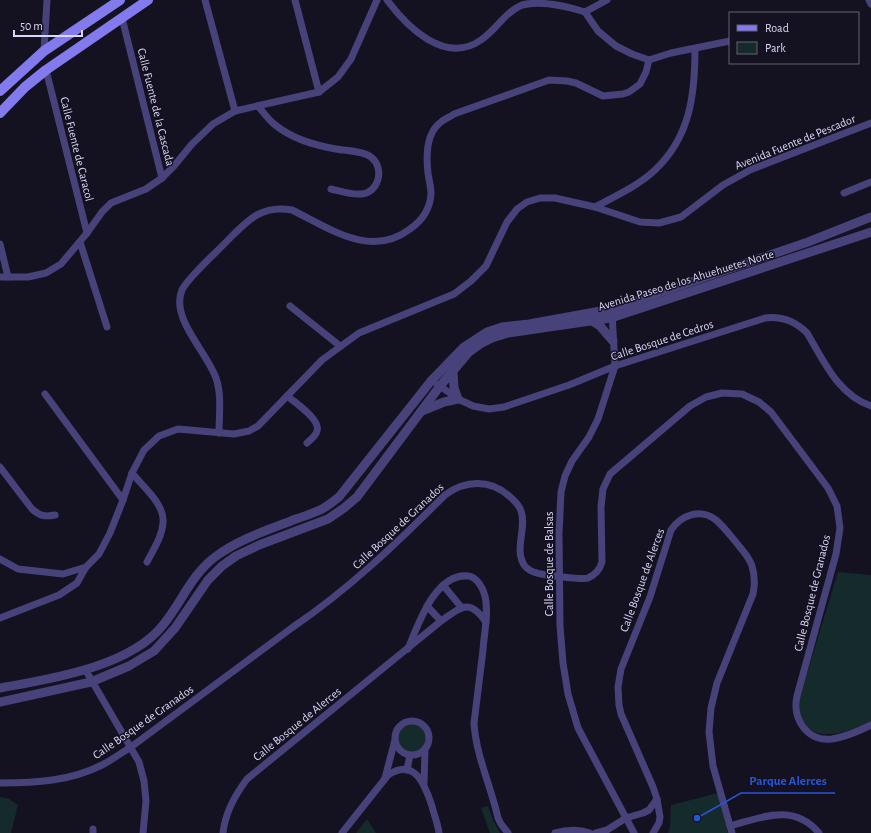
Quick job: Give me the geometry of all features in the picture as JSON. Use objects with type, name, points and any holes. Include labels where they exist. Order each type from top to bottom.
[{"type":"main road","points":[[0,91],[44,51],[120,0]]},
{"type":"main road","points":[[0,113],[46,70],[148,0]]},
{"type":"street","points":[[44,51],[47,0]]},
{"type":"street","points":[[205,0],[235,111]]},
{"type":"street","points":[[295,0],[320,92]]},
{"type":"street","points":[[0,277],[28,277],[46,273],[61,264],[80,242],[102,212],[111,203],[146,189],[162,178],[192,144],[213,124],[235,111],[320,92],[338,77],[351,59],[376,0]]},
{"type":"street","points":[[387,0],[403,19],[426,38],[439,45],[452,48],[467,47],[480,41],[512,11],[524,5],[536,3],[555,3],[585,12],[598,31],[616,46],[649,60],[671,53],[729,41]]},
{"type":"street","points":[[585,12],[607,0]]},
{"type":"street","points":[[869,0],[871,4]]},
{"type":"street","name":"Calle Fuente de la Cascada","points":[[122,18],[162,178]]},
{"type":"street","points":[[595,207],[630,188],[654,170],[670,153],[685,126],[692,102],[695,73],[695,49]]},
{"type":"street","points":[[219,432],[219,393],[216,378],[208,361],[182,317],[179,307],[180,297],[186,282],[250,219],[267,211],[284,209],[292,210],[348,238],[368,242],[384,241],[403,235],[419,223],[428,210],[431,193],[427,151],[431,134],[440,122],[454,114],[549,80],[576,83],[603,96],[623,94],[629,92],[640,84],[646,72],[649,60]]},
{"type":"street","name":"Calle Fuente de Caracol","points":[[46,70],[87,233]]},
{"type":"street","points":[[258,106],[274,124],[289,134],[310,143],[366,154],[378,165],[378,180],[370,191],[360,194],[331,190]]},
{"type":"street","name":"Avenida Fuente de Pescador","points":[[0,618],[59,595],[77,583],[86,567],[99,554],[110,533],[132,473],[144,450],[159,436],[178,429],[234,434],[254,429],[322,360],[340,346],[360,333],[454,294],[472,281],[486,266],[506,222],[517,209],[527,202],[540,198],[555,198],[595,207],[640,222],[659,223],[681,217],[723,185],[750,170],[871,123]]},
{"type":"street","points":[[844,193],[871,182]]},
{"type":"street","name":"Avenida Paseo de los Ahuehuetes Norte","points":[[0,702],[91,682],[129,666],[154,651],[175,628],[208,580],[222,566],[236,556],[259,545],[328,519],[357,497],[419,412],[469,352],[480,344],[508,333],[592,320],[808,242],[871,217]]},
{"type":"street","name":"Avenida Paseo de los Ahuehuetes Norte","points":[[0,688],[45,680],[85,669],[126,654],[148,640],[163,626],[199,572],[213,558],[229,547],[254,535],[322,509],[339,497],[431,381],[464,347],[487,332],[502,327],[612,313],[871,232]]},
{"type":"street","points":[[80,242],[107,327]]},
{"type":"street","points":[[0,244],[8,277]]},
{"type":"street","points":[[290,306],[340,346]]},
{"type":"street","name":"Calle Bosque de Balsas","points":[[612,313],[615,366],[598,419],[589,437],[572,461],[565,476],[561,492],[559,534],[560,626],[563,663],[568,694],[578,728],[634,833]]},
{"type":"street","name":"Calle Bosque de Cedros","points":[[431,381],[458,399],[473,406],[481,408],[504,407],[569,385],[615,366],[765,318],[777,318],[790,321],[802,328],[807,333],[841,387],[857,400],[871,406]]},
{"type":"street","points":[[592,320],[600,326],[613,341]]},
{"type":"street","points":[[419,412],[438,404],[458,399],[454,388],[453,371]]},
{"type":"street","name":"Calle Bosque de Granados","points":[[0,782],[32,783],[65,778],[84,773],[104,764],[318,610],[354,582],[445,495],[458,487],[472,483],[484,484],[499,489],[512,498],[521,511],[522,531],[520,551],[524,564],[531,571],[538,574],[586,579],[595,574],[600,567],[603,558],[601,507],[603,489],[610,474],[690,406],[706,397],[722,392],[742,394],[759,402],[771,412],[828,488],[837,506],[840,528],[836,554],[797,696],[795,709],[796,715],[802,727],[819,738],[825,739],[839,737],[871,725]]},
{"type":"street","points":[[45,394],[123,500]]},
{"type":"street","points":[[287,396],[314,419],[318,425],[317,433],[307,443]]},
{"type":"street","points":[[0,467],[32,509],[38,514],[46,517],[55,515]]},
{"type":"street","points":[[132,473],[156,501],[162,512],[163,523],[160,533],[147,562]]},
{"type":"street","name":"Calle Bosque de Alerces","points":[[653,833],[660,817],[657,799],[653,786],[621,714],[618,696],[619,678],[650,597],[671,530],[683,517],[695,514],[706,515],[716,520],[747,556],[752,567],[754,580],[753,594],[717,683],[711,708],[709,732],[713,766],[731,829]]},
{"type":"street","points":[[0,559],[18,569],[63,574],[86,567]]},
{"type":"street","name":"Calle Bosque de Alerces","points":[[408,649],[427,606],[443,585],[457,576],[470,576],[479,582],[485,596],[486,622],[474,723],[475,736],[498,818],[508,833]]},
{"type":"street","points":[[443,585],[461,607],[471,607],[480,613],[486,622]]},
{"type":"street","points":[[427,606],[441,621]]},
{"type":"street","name":"Calle Bosque de Alerces","points":[[223,833],[234,798],[247,779],[441,621],[461,607]]},
{"type":"street","points":[[85,669],[91,682],[131,746],[139,762],[144,781],[146,801],[142,833]]},
{"type":"street","points":[[384,779],[396,732],[400,725],[407,721],[415,720],[422,723],[430,736],[429,744],[425,750],[418,754],[410,755],[403,752],[398,747],[395,739]]},
{"type":"street","points":[[425,750],[424,783],[439,833]]},
{"type":"street","points":[[407,770],[410,755]]},
{"type":"street","points":[[342,833],[388,775],[397,770],[407,770],[417,774],[424,783]]},
{"type":"street","points":[[596,833],[607,830],[626,818],[638,816],[649,810],[657,799]]},
{"type":"street","points":[[731,829],[771,815],[786,814],[801,818],[814,826],[819,833]]},
{"type":"street","points":[[555,833],[574,830],[586,832]]},
{"type":"green space","points":[[838,572],[871,575],[871,721],[846,731],[834,734],[822,734],[812,731],[804,724],[800,713],[800,696]]},
{"type":"green space","points":[[412,724],[422,728],[426,738],[422,748],[412,752],[402,748],[398,738],[402,728]]},
{"type":"green space","points":[[718,793],[728,833],[668,833],[670,827],[671,805]]},
{"type":"green space","points":[[0,797],[9,799],[18,805],[11,833],[0,833]]},
{"type":"green space","points":[[488,806],[500,833],[490,833],[481,808]]},
{"type":"green space","points":[[367,819],[376,833],[356,833]]},
{"type":"place","name":"Parque Alerces","points":[[697,818]]}]
